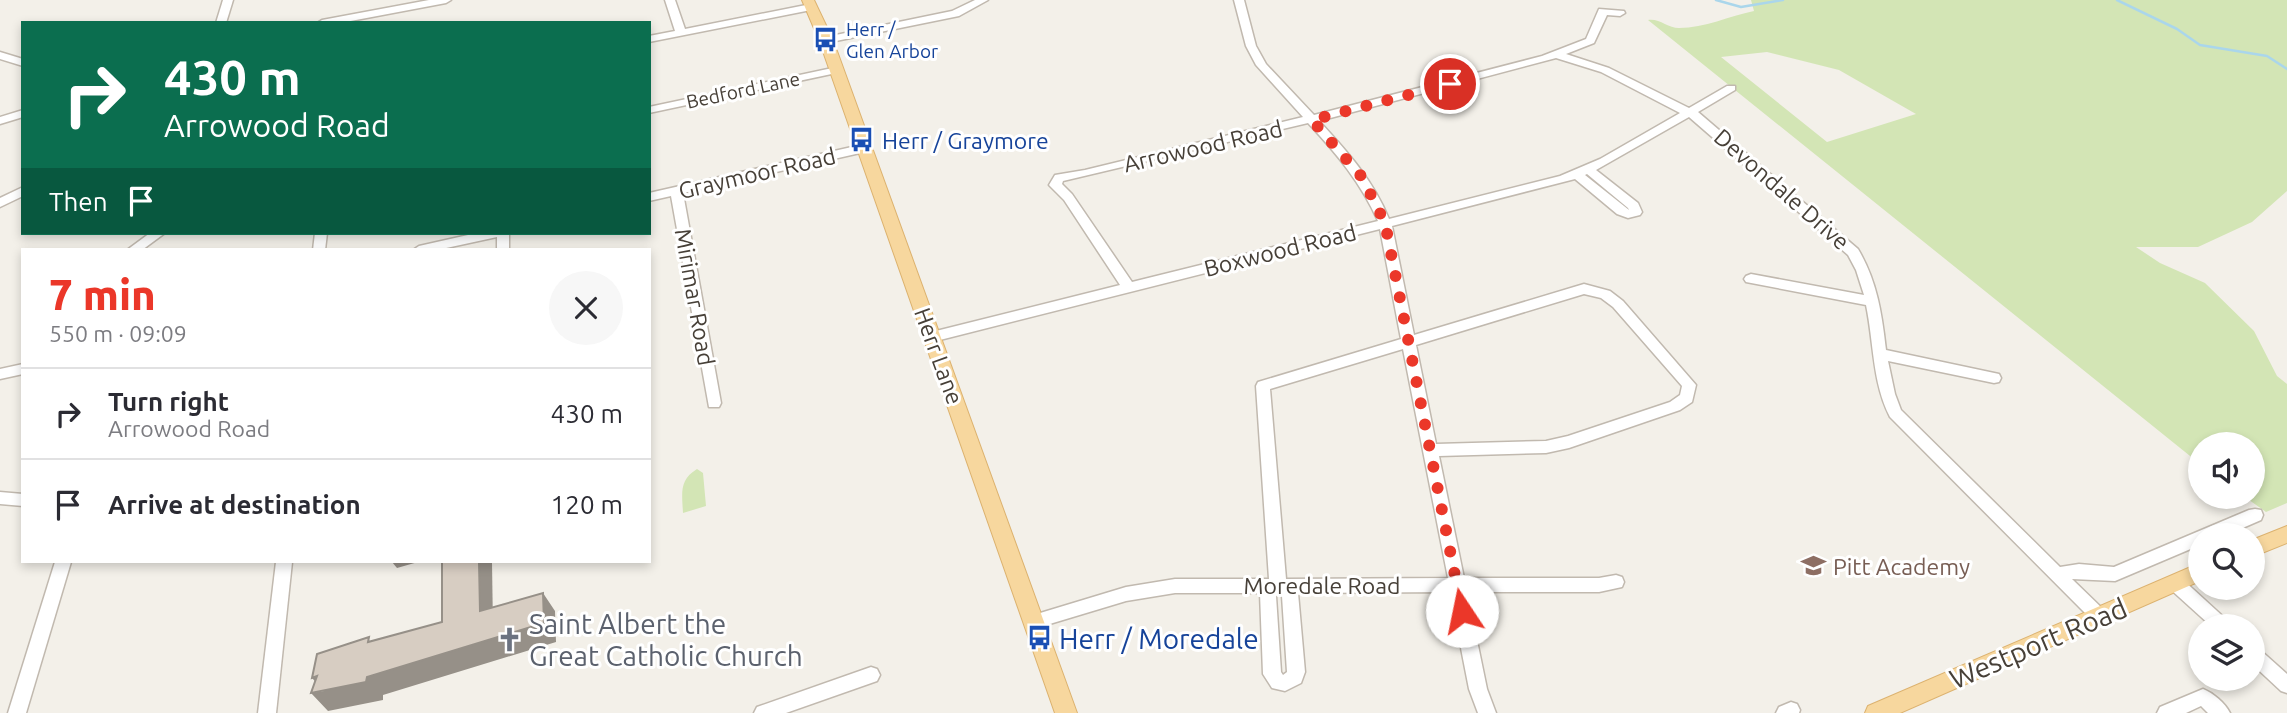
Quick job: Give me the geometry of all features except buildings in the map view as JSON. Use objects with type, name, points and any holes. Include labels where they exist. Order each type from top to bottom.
[{"type":"main road","name":"Herr Lane","points":[[809,4],[837,70],[1066,713]]},
{"type":"main road","points":[[2265,543],[2287,534]]},
{"type":"main road","name":"Westport Road","points":[[1876,713],[2188,577]]},
{"type":"street","points":[[222,21],[228,0]]},
{"type":"street","points":[[333,21],[446,0]]},
{"type":"street","points":[[670,0],[681,33]]},
{"type":"street","points":[[826,40],[954,14],[983,0]]},
{"type":"street","points":[[1239,0],[1256,57],[1362,177],[1385,223],[1478,689],[1487,713]]},
{"type":"street","points":[[651,39],[809,4]]},
{"type":"street","points":[[1605,70],[1593,57],[1590,41],[1602,13],[1620,13]]},
{"type":"street","name":"Arrowood Road","points":[[1129,288],[1068,197],[1055,185],[1055,181],[1061,177],[1085,174],[1312,120],[1555,54],[1590,41]]},
{"type":"street","name":"Devondale Drive","points":[[1555,54],[1605,70],[1690,112],[1725,138],[1846,245],[1862,266],[1871,300],[1888,397],[1902,422],[2099,616]]},
{"type":"street","points":[[0,55],[21,62]]},
{"type":"street","name":"Bedford Lane","points":[[651,110],[837,70]]},
{"type":"street","name":"Boxwood Road","points":[[932,337],[1546,184],[1582,171],[1731,88]]},
{"type":"street","points":[[0,121],[21,114]]},
{"type":"street","name":"Graymoor Road","points":[[651,197],[865,148]]},
{"type":"street","name":"Mirimar Road","points":[[676,191],[714,403]]},
{"type":"street","points":[[0,203],[21,192]]},
{"type":"street","points":[[136,248],[156,235]]},
{"type":"street","points":[[428,248],[486,235]]},
{"type":"street","points":[[1751,279],[1871,300]]},
{"type":"street","points":[[1278,584],[1264,386],[1577,290],[1597,291],[1618,304],[1686,378],[1690,392],[1683,402],[1569,442],[1546,447],[1431,450]]},
{"type":"street","points":[[1879,354],[1994,378]]},
{"type":"street","points":[[0,374],[21,369]]},
{"type":"street","points":[[0,498],[21,500]]},
{"type":"street","points":[[2236,523],[2255,515]]},
{"type":"street","points":[[2056,574],[2079,571],[2115,573],[2188,543]]},
{"type":"street","points":[[17,713],[62,563]]},
{"type":"street","points":[[267,713],[284,563]]},
{"type":"street","name":"Moredale Road","points":[[1033,622],[1155,588],[1278,584],[1599,585],[1616,582]]},
{"type":"street","points":[[2175,583],[2209,614]]},
{"type":"street","points":[[1278,584],[1290,592],[1296,673],[1295,677],[1285,683],[1278,682],[1272,674],[1268,593],[1278,584]]},
{"type":"street","points":[[2265,665],[2287,685]]},
{"type":"street","points":[[763,713],[871,675]]},
{"type":"street","points":[[2166,713],[2203,697],[2221,713]]},
{"type":"green space","points":[[1751,0],[2287,0],[2287,191],[2252,222],[2198,247],[2136,247],[2160,263],[2205,283],[2254,331],[2277,376],[2287,384],[2287,503],[2266,512],[2262,509],[2265,509],[2265,432],[2188,432],[2188,454],[1648,20],[1656,20],[1675,28],[1708,24],[1754,11]],"holes":[[[1767,52],[1839,70],[1916,114],[1827,142],[1721,57]]]},
{"type":"green space","points":[[697,469],[703,473],[706,506],[683,513],[684,482]]},
{"type":"waterway","points":[[1716,0],[1741,7],[1783,0]]},
{"type":"waterway","points":[[2117,0],[2177,29],[2200,45],[2267,56],[2287,69]]},
{"type":"place","name":"Herr / Glen Arbor","points":[[826,40]]},
{"type":"place","name":"Herr / Graymore","points":[[862,140]]},
{"type":"place","name":"Pitt Academy","points":[[1813,566]]},
{"type":"place","name":"Herr / Moredale","points":[[1039,638]]},
{"type":"place","name":"Saint Albert the Great Catholic Church","points":[[509,639]]},
{"type":"route","points":[[1450,84],[1312,120],[1362,177],[1383,216],[1394,257],[1462,611]]}]
